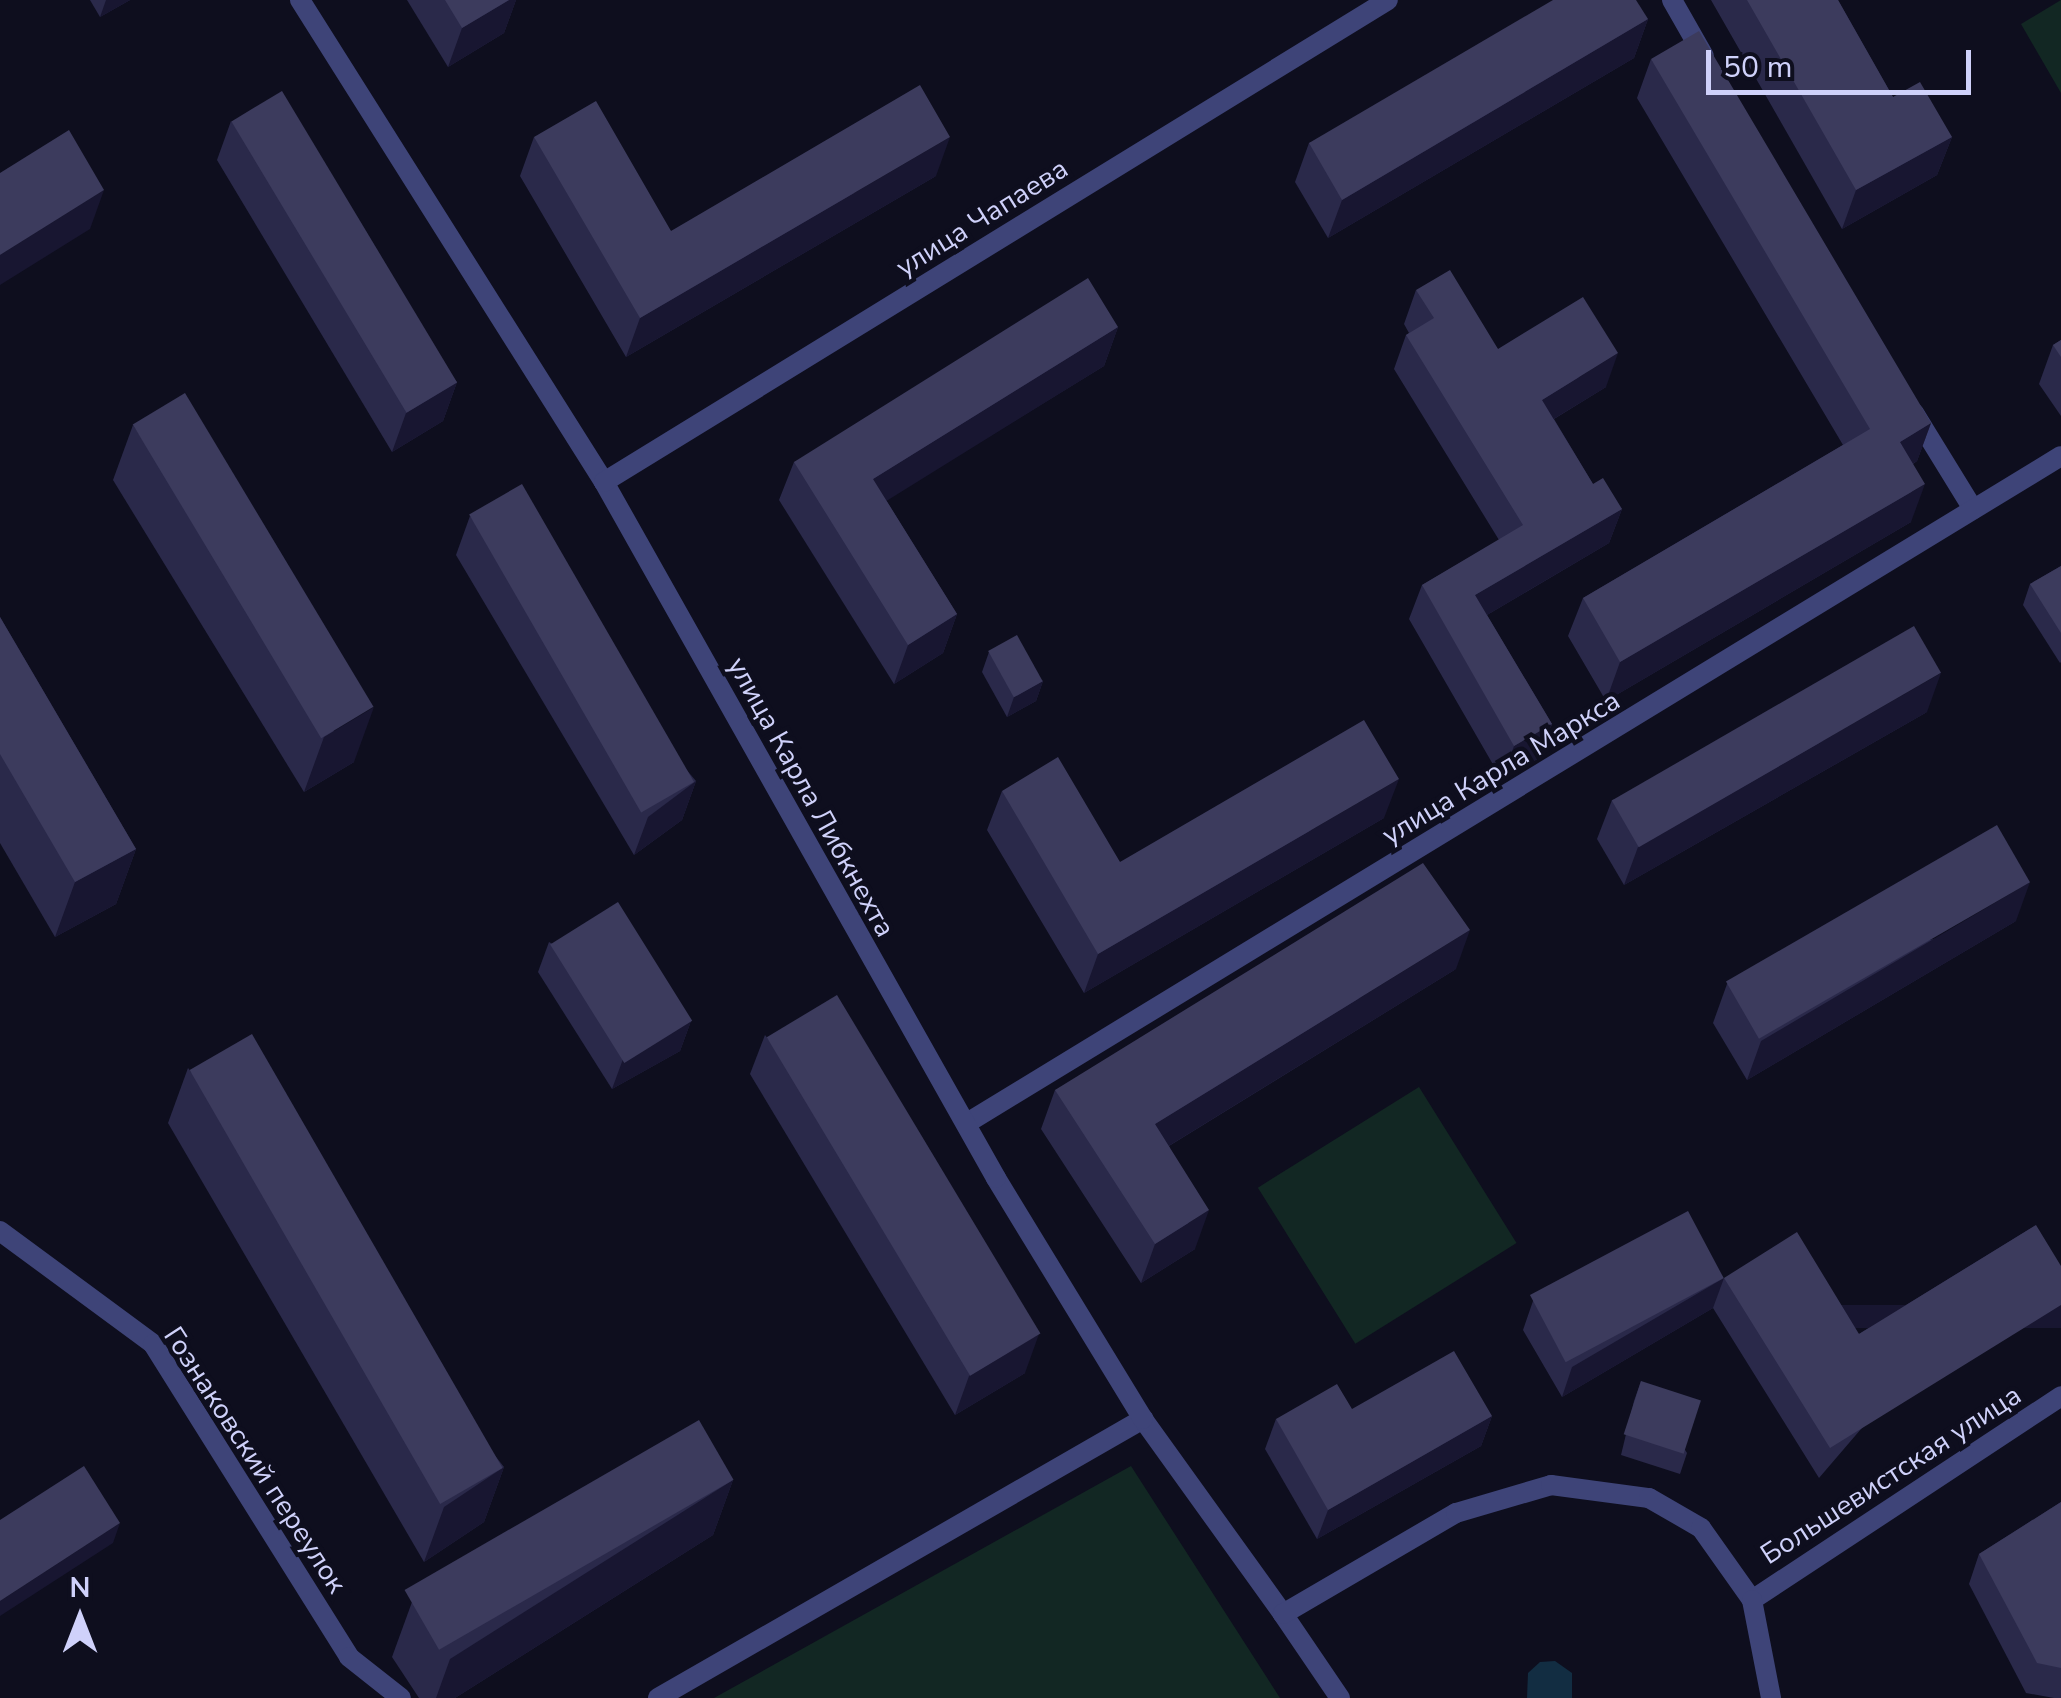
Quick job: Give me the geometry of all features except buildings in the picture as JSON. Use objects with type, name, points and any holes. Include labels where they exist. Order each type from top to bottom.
[{"type":"street","name":"улица Карла Либкнехта","points":[[300,0],[604,482],[967,1123],[1143,1419],[1340,1698]]},
{"type":"street","name":"улица Чапаева","points":[[604,482],[1388,0]]},
{"type":"street","points":[[1672,0],[1711,68]]},
{"type":"street","points":[[1906,398],[1973,509]]},
{"type":"street","name":"улица Карла Маркса","points":[[967,1123],[2061,456]]},
{"type":"street","name":"Гознаковский переулок","points":[[0,1231],[153,1344],[349,1657],[401,1698]]},
{"type":"street","name":"Большевистская улица","points":[[1752,1600],[2061,1396]]},
{"type":"street","points":[[658,1698],[1143,1419]]},
{"type":"street","points":[[1283,1614],[1456,1513],[1551,1485],[1649,1498],[1701,1528],[1752,1600],[1771,1698]]},
{"type":"green space","points":[[2061,0],[2061,93],[2021,24]]},
{"type":"green space","points":[[1419,1087],[1517,1243],[1355,1344],[1258,1188]]},
{"type":"green space","points":[[1131,1466],[1280,1698],[714,1698]]},
{"type":"water","points":[[1555,1661],[1572,1673],[1572,1698],[1527,1698],[1528,1673],[1540,1662]]}]
